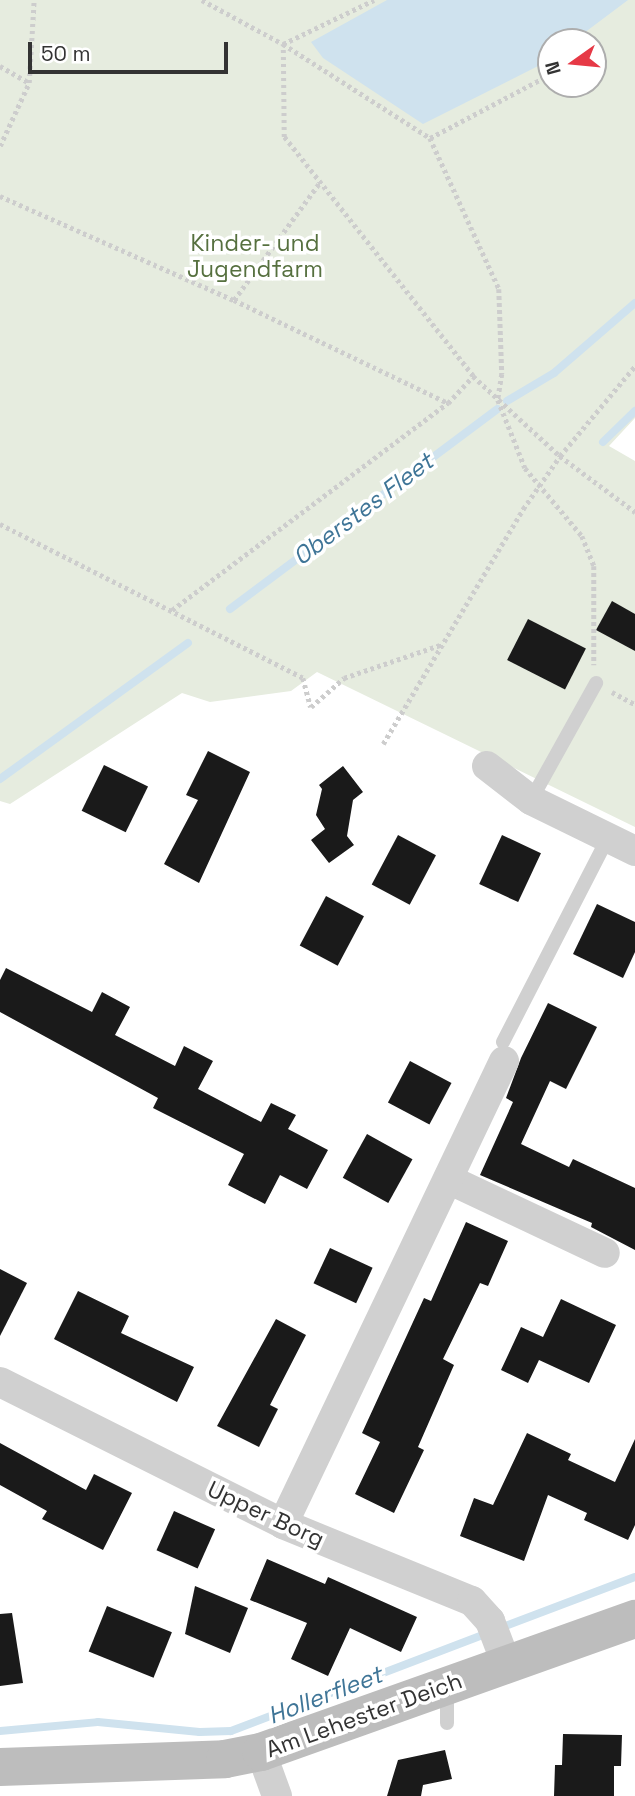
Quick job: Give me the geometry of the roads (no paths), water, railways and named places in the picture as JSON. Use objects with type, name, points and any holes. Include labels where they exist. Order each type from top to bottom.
[{"type":"street","points":[[487,766],[531,800],[622,845]]},
{"type":"street","points":[[283,1524],[450,1180],[504,1052]]},
{"type":"street","points":[[450,1180],[606,1252]]},
{"type":"street","name":"Upper Borg","points":[[0,1381],[283,1524],[447,1589],[483,1609],[498,1641]]},
{"type":"street","name":"Am Lehester Deich","points":[[0,1767],[225,1759],[261,1752],[447,1685],[498,1641],[635,1619]]},
{"type":"street","points":[[261,1752],[277,1796]]},
{"type":"lane","points":[[531,800],[596,683]]},
{"type":"lane","points":[[504,1052],[622,845]]},
{"type":"lane","points":[[447,1685],[447,1723]]},
{"type":"water","points":[[387,0],[628,0],[591,28],[537,28],[537,67],[423,124],[323,58],[311,42]]},
{"type":"waterway","name":"Oberstes Fleet","points":[[507,401],[554,373],[635,303]]},
{"type":"waterway","name":"Oberstes Fleet","points":[[230,609],[497,409]]},
{"type":"waterway","points":[[603,442],[635,411]]},
{"type":"waterway","name":"Oberstes Fleet","points":[[0,779],[188,643]]},
{"type":"waterway","name":"Hollerfleet","points":[[500,1628],[635,1577]]},
{"type":"waterway","name":"Hollerfleet","points":[[0,1731],[98,1722],[200,1732],[231,1731],[488,1633]]},
{"type":"park label","name":"Kinder- und Jugendfarm","points":[[255,256]]}]
